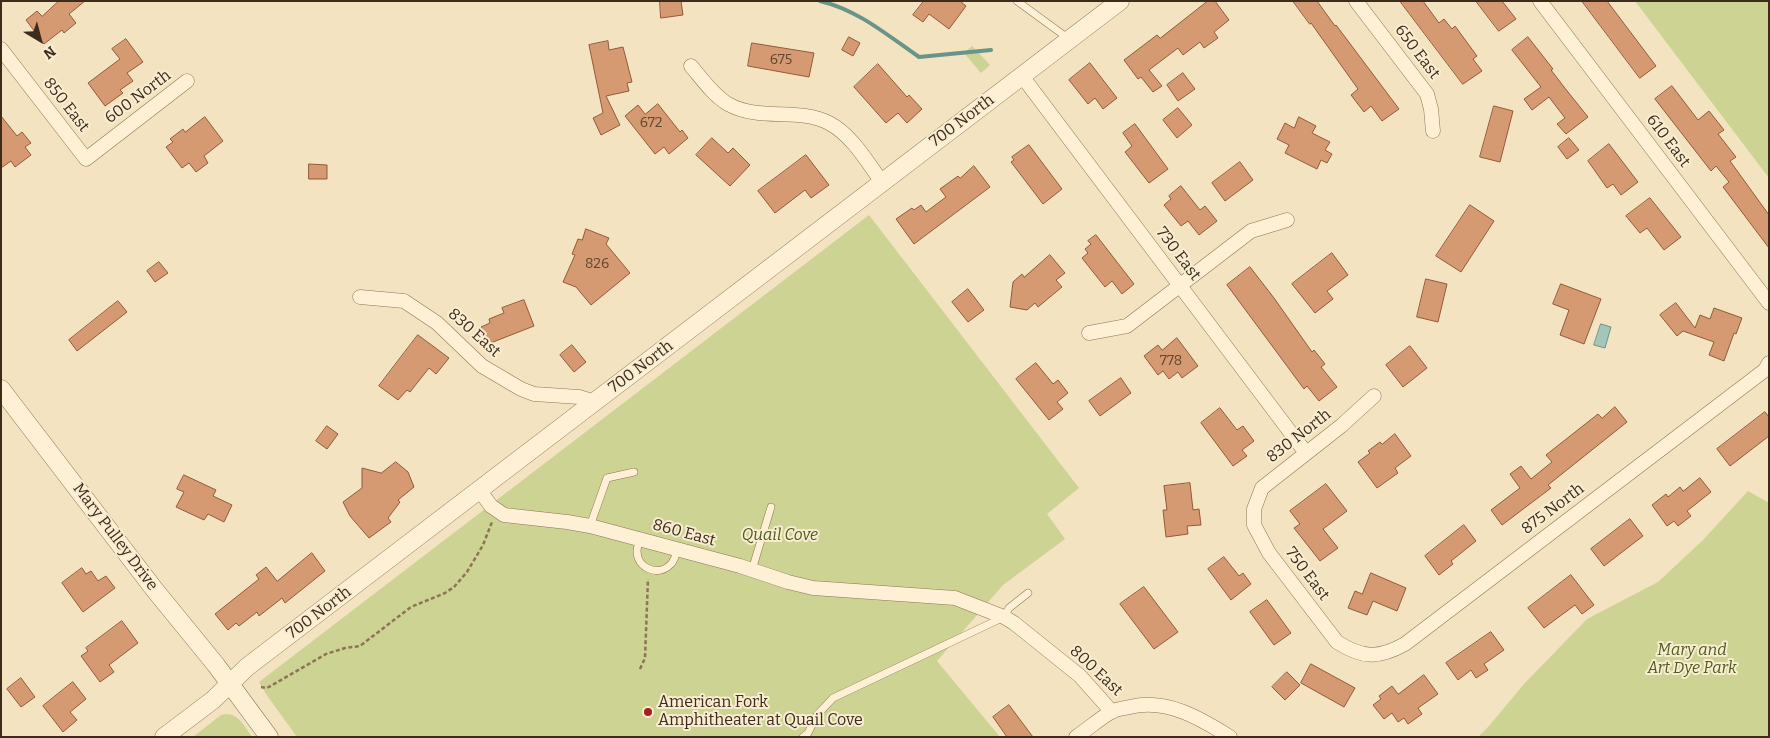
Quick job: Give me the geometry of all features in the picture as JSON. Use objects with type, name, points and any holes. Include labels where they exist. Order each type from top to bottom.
[{"type":"street","name":"700 North","points":[[164,737],[213,700],[247,667],[1120,1]]},
{"type":"street","name":"650 East","points":[[1356,1],[1426,94],[1431,109],[1433,131]]},
{"type":"street","name":"610 East","points":[[1540,1],[1769,302]]},
{"type":"street","name":"850 East","points":[[1,49],[86,158]]},
{"type":"street","points":[[691,66],[727,104],[744,111],[759,114],[808,116],[830,123],[850,141],[882,182]]},
{"type":"street","name":"730 East","points":[[1022,76],[1306,453]]},
{"type":"street","name":"600 North","points":[[86,158],[187,81]]},
{"type":"street","points":[[1089,333],[1127,326],[1251,231],[1287,220]]},
{"type":"street","name":"830 East","points":[[360,297],[404,301],[437,323],[482,366],[521,389],[534,394],[579,396],[595,402]]},
{"type":"street","name":"875 North","points":[[1349,649],[1368,655],[1379,655],[1405,644],[1765,370],[1769,363]]},
{"type":"street","name":"Mary Pulley Drive","points":[[1,389],[269,737]]},
{"type":"street","name":"830 North","points":[[1254,509],[1262,488],[1341,426],[1374,396]]},
{"type":"street","name":"860 East","points":[[480,491],[491,506],[504,515],[590,526],[813,588],[955,598],[1004,617]]},
{"type":"street","name":"750 East","points":[[1254,509],[1254,525],[1269,553],[1337,642],[1349,649]]},
{"type":"street","name":"800 East","points":[[1004,617],[1080,676],[1112,712],[1137,705],[1160,704],[1187,713],[1230,737]]},
{"type":"street","points":[[1076,737],[1112,712]]},
{"type":"lane","points":[[1017,1],[1070,40]]},
{"type":"lane","points":[[590,526],[608,478],[634,472]]},
{"type":"lane","points":[[752,570],[771,507]]},
{"type":"lane","points":[[640,539],[637,550],[639,561],[650,570],[666,568],[675,558],[677,549]]},
{"type":"lane","points":[[803,737],[808,733],[817,715],[834,698],[1004,617],[1009,608],[1028,593]]},
{"type":"path","points":[[261,687],[266,688],[326,654],[360,646],[411,607],[445,594],[467,572],[483,545],[492,522]]},
{"type":"path","points":[[640,669],[645,658],[648,576],[650,570]]},
{"type":"green space","points":[[1635,1],[1769,1],[1769,178]]},
{"type":"green space","points":[[972,46],[990,65],[981,73],[964,53]]},
{"type":"green space","name":"Quail Cove","points":[[869,215],[1079,488],[1047,514],[1065,539],[1003,585],[937,661],[1000,737],[297,737],[259,682]]},
{"type":"green space","name":"Mary and Art Dye Park","points":[[1748,491],[1769,503],[1769,737],[1478,737],[1524,684],[1587,619],[1658,582],[1703,540]]},
{"type":"green space","points":[[221,715],[235,716],[252,737],[193,737]]},
{"type":"water","points":[[1601,324],[1611,327],[1605,348],[1594,345]]},
{"type":"building","points":[[59,1],[85,1],[69,14],[76,23],[64,33],[62,30],[44,44],[26,20],[37,11],[42,16]]},
{"type":"building","points":[[660,1],[681,1],[683,15],[661,18]]},
{"type":"building","points":[[924,1],[960,1],[966,6],[949,29],[929,14],[923,22],[913,15]]},
{"type":"building","points":[[1208,1],[1215,1],[1229,20],[1214,32],[1218,38],[1204,48],[1200,42],[1183,55],[1178,48],[1149,70],[1162,86],[1153,92],[1141,77],[1138,79],[1124,60],[1157,35],[1160,38]]},
{"type":"building","points":[[1293,1],[1317,1],[1399,109],[1382,121],[1371,106],[1364,112],[1351,95],[1358,89]]},
{"type":"building","points":[[1400,1],[1423,1],[1439,23],[1444,19],[1452,29],[1455,26],[1477,56],[1473,59],[1482,71],[1463,84]]},
{"type":"building","points":[[1476,1],[1502,1],[1516,19],[1499,31]]},
{"type":"building","points":[[1582,1],[1607,1],[1656,66],[1640,78]]},
{"type":"building","points":[[849,37],[860,43],[853,56],[842,50]]},
{"type":"building","points":[[1528,37],[1588,117],[1566,134],[1557,124],[1565,118],[1549,97],[1532,110],[1524,99],[1541,87],[1512,50]]},
{"type":"building","points":[[126,39],[143,62],[127,73],[133,81],[120,90],[123,93],[105,106],[88,83],[120,59],[112,49]]},
{"type":"building","points":[[608,41],[609,50],[623,47],[632,82],[627,83],[629,91],[606,96],[620,125],[601,135],[593,118],[603,113],[589,45]]},
{"type":"building","points":[[752,43],[814,53],[809,77],[748,66]]},
{"type":"building","points":[[1090,63],[1117,98],[1103,109],[1095,98],[1088,104],[1069,80]]},
{"type":"building","points":[[878,64],[907,97],[909,95],[922,109],[907,123],[898,113],[886,123],[854,87]]},
{"type":"building","points":[[1183,73],[1195,89],[1178,101],[1167,85]]},
{"type":"building","points":[[1672,86],[1698,120],[1709,111],[1724,130],[1718,134],[1736,157],[1730,161],[1769,215],[1769,248],[1723,187],[1729,182],[1716,166],[1711,171],[1655,99]]},
{"type":"building","points":[[658,104],[680,132],[682,130],[688,138],[669,154],[664,147],[655,154],[625,116],[638,105],[645,114]]},
{"type":"building","points":[[1494,106],[1513,111],[1500,162],[1480,157]]},
{"type":"building","points":[[1178,108],[1192,125],[1177,138],[1163,120]]},
{"type":"building","points":[[1,116],[17,136],[22,132],[31,143],[25,147],[31,155],[15,167],[11,161],[1,168]]},
{"type":"building","points":[[205,117],[223,141],[204,156],[208,163],[196,172],[189,163],[182,168],[166,147],[173,142],[170,139],[183,129],[185,132]]},
{"type":"building","points":[[1299,117],[1316,126],[1312,133],[1330,142],[1325,150],[1332,154],[1327,163],[1321,160],[1317,169],[1285,153],[1289,145],[1277,139],[1285,123],[1294,128]]},
{"type":"building","points":[[1135,124],[1168,169],[1149,183],[1125,152],[1132,146],[1123,133]]},
{"type":"building","points":[[712,138],[728,153],[733,148],[750,165],[730,186],[696,155]]},
{"type":"building","points":[[1569,138],[1579,150],[1567,159],[1558,147]]},
{"type":"building","points":[[1609,144],[1638,182],[1621,195],[1613,184],[1607,188],[1588,161]]},
{"type":"building","points":[[1029,145],[1062,189],[1043,204],[1011,162],[1014,160],[1012,157]]},
{"type":"building","points":[[806,155],[829,185],[811,198],[805,190],[775,213],[758,191]]},
{"type":"building","points":[[1240,162],[1253,180],[1225,201],[1212,183]]},
{"type":"building","points":[[309,164],[327,165],[327,179],[309,179]]},
{"type":"building","points":[[974,166],[990,187],[914,244],[896,219],[912,208],[914,210],[921,205],[926,212],[946,197],[940,189],[958,176],[960,178]]},
{"type":"building","points":[[1181,186],[1200,210],[1205,206],[1217,221],[1199,235],[1188,221],[1181,226],[1164,205],[1171,199],[1169,196]]},
{"type":"building","points":[[1650,198],[1681,237],[1664,250],[1647,228],[1640,233],[1626,216]]},
{"type":"building","points":[[1470,205],[1494,221],[1461,272],[1436,256]]},
{"type":"building","points":[[586,229],[609,238],[606,244],[630,273],[591,305],[576,287],[563,282],[575,255],[572,254],[578,239],[582,240]]},
{"type":"building","points":[[1096,235],[1134,284],[1122,294],[1112,281],[1105,287],[1082,258],[1088,253],[1085,249],[1091,244],[1088,241]]},
{"type":"building","points":[[1332,253],[1348,275],[1327,291],[1333,299],[1315,313],[1292,284]]},
{"type":"building","points":[[1050,255],[1065,273],[1056,280],[1062,287],[1038,307],[1035,303],[1027,310],[1010,307],[1013,282],[1022,274],[1024,277]]},
{"type":"building","points":[[159,262],[168,273],[155,282],[147,271]]},
{"type":"building","points":[[1250,267],[1312,352],[1314,350],[1325,364],[1321,367],[1337,387],[1319,401],[1307,386],[1304,389],[1227,285]]},
{"type":"building","points":[[1426,279],[1447,284],[1438,322],[1417,317]]},
{"type":"building","points":[[1561,284],[1601,299],[1584,344],[1560,335],[1569,310],[1553,304]]},
{"type":"building","points":[[968,289],[984,310],[968,322],[952,302]]},
{"type":"building","points":[[524,300],[534,326],[488,344],[481,327],[490,323],[489,319],[504,313],[502,308]]},
{"type":"building","points":[[118,301],[127,312],[77,351],[69,340]]},
{"type":"building","points":[[1676,303],[1695,328],[1700,315],[1710,319],[1714,308],[1742,318],[1736,334],[1734,333],[1724,361],[1709,355],[1714,342],[1683,331],[1677,336],[1660,315]]},
{"type":"building","points":[[418,335],[449,358],[436,374],[429,368],[410,392],[407,390],[398,400],[379,386]]},
{"type":"building","points":[[1177,338],[1198,366],[1182,378],[1178,372],[1169,379],[1163,371],[1158,375],[1144,356],[1158,345],[1162,350]]},
{"type":"building","points":[[572,345],[586,362],[574,372],[560,355]]},
{"type":"building","points":[[1410,346],[1427,368],[1403,387],[1386,365]]},
{"type":"building","points":[[1036,363],[1053,384],[1058,380],[1068,393],[1057,402],[1063,409],[1049,420],[1016,379]]},
{"type":"building","points":[[1121,378],[1131,393],[1100,416],[1089,401]]},
{"type":"building","points":[[1615,407],[1627,422],[1548,485],[1551,488],[1502,525],[1491,510],[1520,488],[1510,474],[1521,466],[1531,479],[1552,462],[1546,455],[1598,414],[1602,418]]},
{"type":"building","points":[[1220,408],[1237,430],[1243,426],[1254,441],[1242,450],[1247,456],[1233,466],[1201,423]]},
{"type":"building","points":[[1765,412],[1769,417],[1769,436],[1730,466],[1717,449]]},
{"type":"building","points":[[327,426],[338,434],[327,449],[316,441]]},
{"type":"building","points":[[1395,434],[1411,456],[1395,468],[1398,473],[1377,488],[1358,462],[1370,453],[1368,451],[1380,442],[1382,444]]},
{"type":"building","points":[[396,462],[408,472],[414,487],[398,500],[400,502],[388,518],[391,522],[369,538],[350,516],[343,502],[362,488],[362,468],[381,473]]},
{"type":"building","points":[[184,475],[216,490],[213,496],[232,505],[224,522],[208,514],[204,520],[176,507],[184,492],[177,489]]},
{"type":"building","points":[[1700,478],[1711,492],[1687,511],[1691,516],[1678,526],[1674,521],[1667,526],[1652,505],[1666,494],[1668,497],[1680,487],[1683,491]]},
{"type":"building","points":[[1190,483],[1193,510],[1199,509],[1201,525],[1187,526],[1188,534],[1166,537],[1163,510],[1167,510],[1164,486]]},
{"type":"building","points":[[1326,484],[1347,511],[1323,529],[1338,548],[1320,561],[1294,528],[1300,524],[1290,511]]},
{"type":"building","points":[[1630,519],[1643,536],[1604,566],[1591,549]]},
{"type":"building","points":[[1464,525],[1476,541],[1451,561],[1453,564],[1439,575],[1425,556]]},
{"type":"building","points":[[312,553],[325,571],[285,603],[282,598],[259,616],[257,612],[239,626],[236,623],[228,630],[215,614],[259,579],[256,575],[266,567],[277,581]]},
{"type":"building","points":[[1224,557],[1239,576],[1243,573],[1251,584],[1231,600],[1208,569]]},
{"type":"building","points":[[82,568],[86,574],[91,571],[98,581],[106,576],[115,588],[83,612],[62,583]]},
{"type":"building","points":[[1371,573],[1406,588],[1397,611],[1373,601],[1367,615],[1348,608],[1355,591],[1362,594]]},
{"type":"building","points":[[1571,575],[1594,605],[1582,614],[1575,605],[1544,628],[1528,608]]},
{"type":"building","points":[[1144,587],[1178,632],[1154,649],[1120,604]]},
{"type":"building","points":[[1267,600],[1291,633],[1274,645],[1250,612]]},
{"type":"building","points":[[122,621],[138,643],[109,665],[114,672],[100,682],[81,656],[88,651],[86,648]]},
{"type":"building","points":[[1491,632],[1504,650],[1484,664],[1488,670],[1476,678],[1471,670],[1458,680],[1446,663]]},
{"type":"building","points":[[1311,664],[1355,688],[1344,707],[1301,683]]},
{"type":"building","points":[[1287,672],[1300,685],[1285,700],[1272,687]]},
{"type":"building","points":[[1424,675],[1438,694],[1418,708],[1422,714],[1408,724],[1404,718],[1398,722],[1392,713],[1384,719],[1373,705],[1381,699],[1379,696],[1392,686],[1398,694]]},
{"type":"building","points":[[21,678],[35,697],[21,707],[7,689]]},
{"type":"building","points":[[73,682],[86,699],[70,712],[77,720],[63,732],[43,706]]},
{"type":"building","points":[[1009,705],[1033,737],[1007,737],[993,717]]},
{"type":"waterway","points":[[820,1],[847,10],[860,17],[919,57],[991,50]]},
{"type":"place","name":"American Fork Amphitheater at Quail Cove","points":[[648,712]]}]
